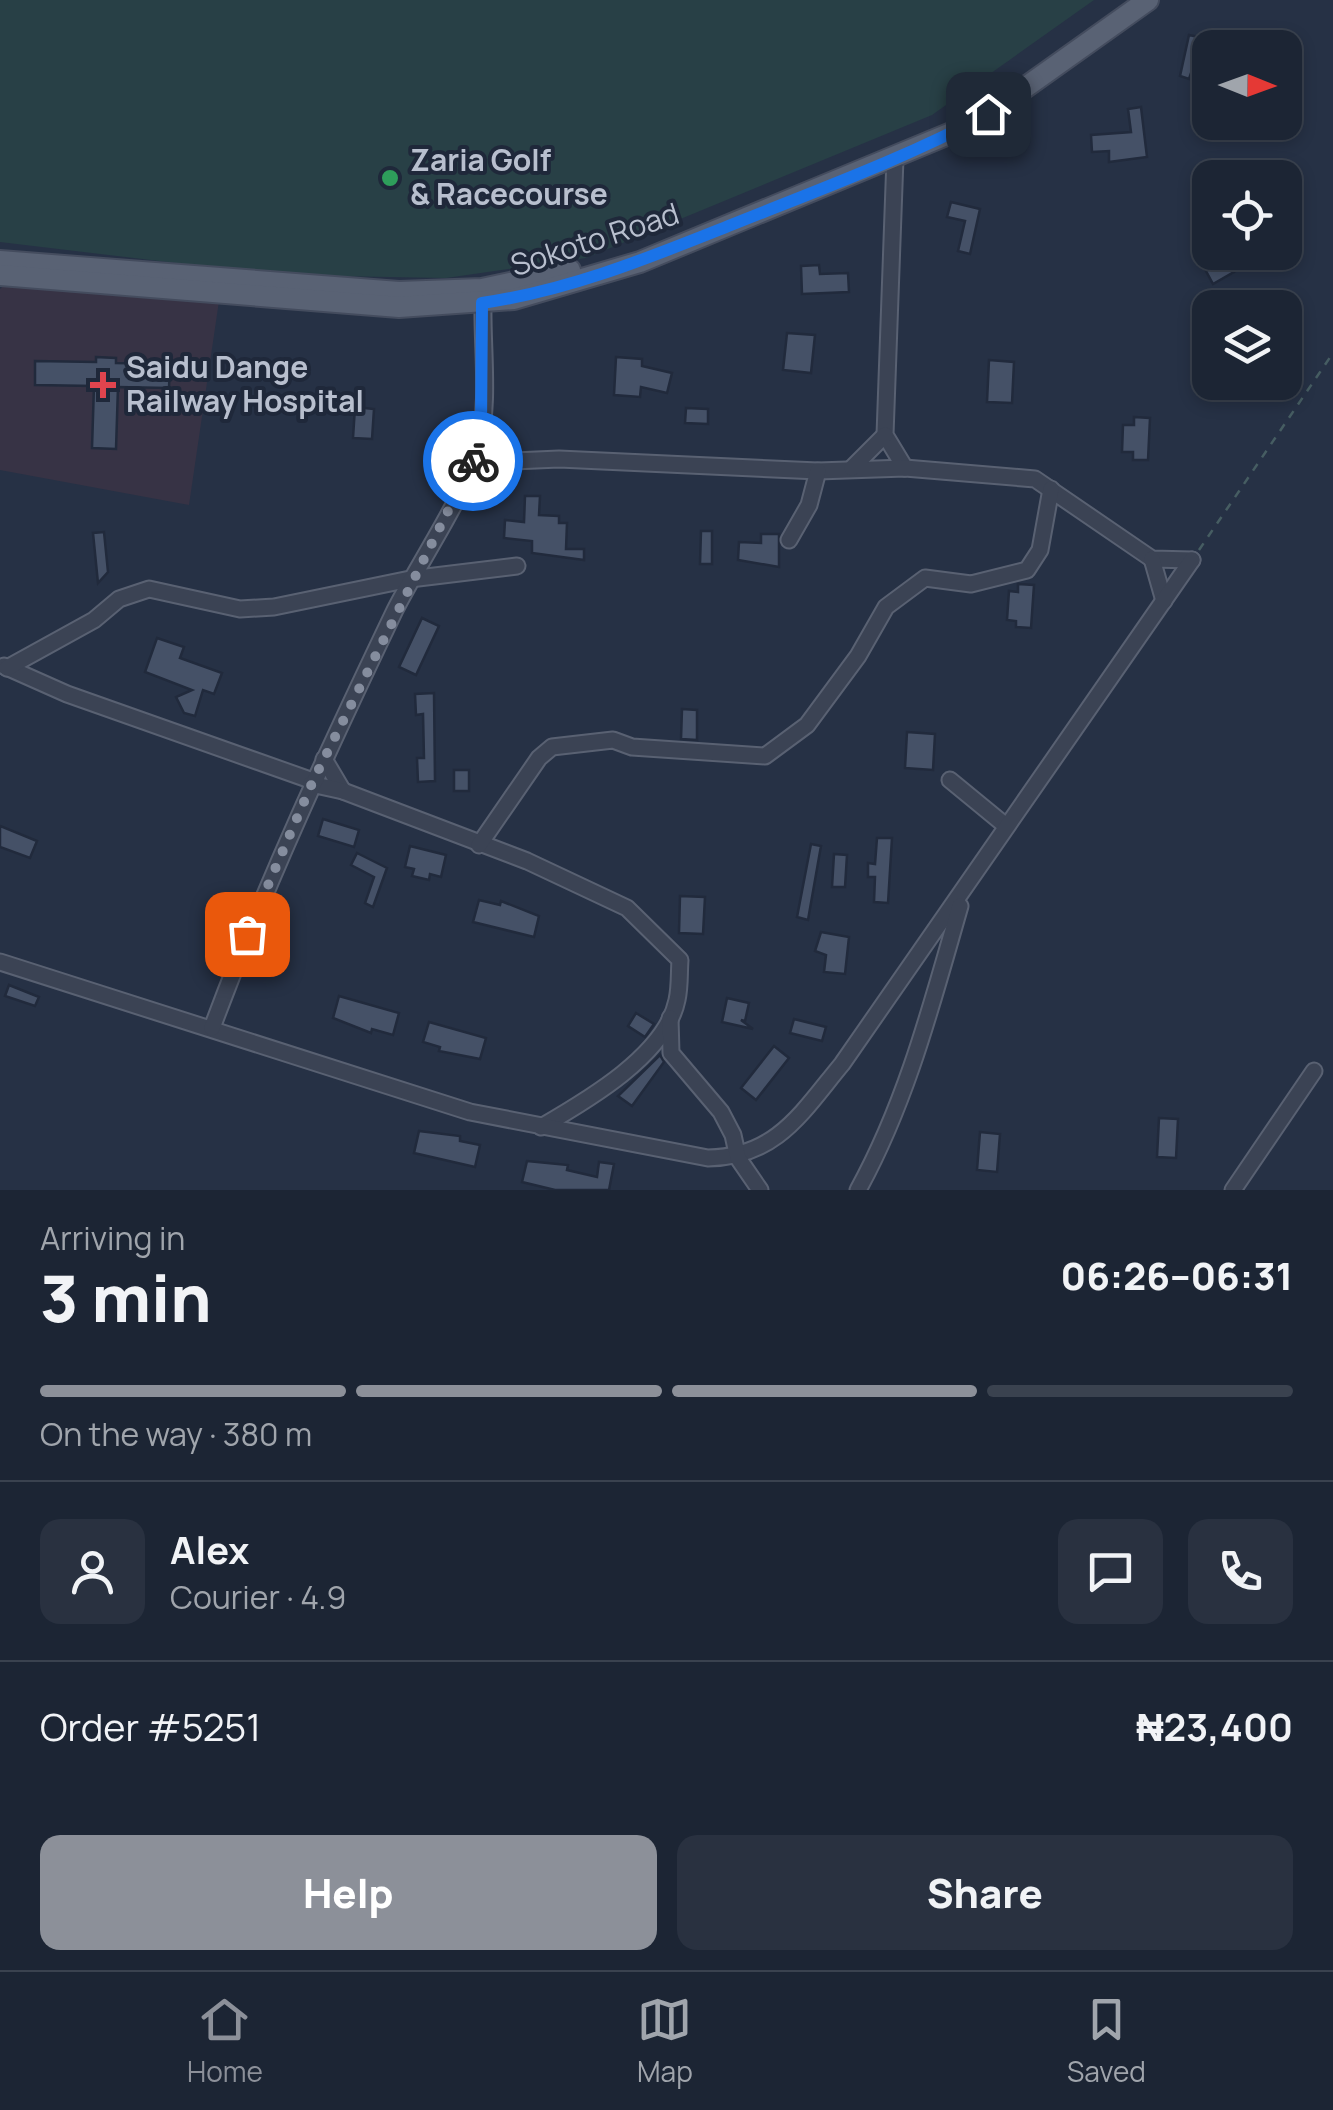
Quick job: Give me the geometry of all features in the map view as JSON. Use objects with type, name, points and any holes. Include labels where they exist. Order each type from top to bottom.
[{"type":"main road","name":"Sokoto Road","points":[[0,261],[399,292],[482,289],[546,277],[637,249],[952,118],[984,101],[1126,0]]},
{"type":"main road","name":"Sokoto Road","points":[[0,276],[399,307],[482,303],[549,291],[640,262],[895,158],[988,114],[1148,0]]},
{"type":"street","points":[[895,158],[886,435],[905,468]]},
{"type":"street","points":[[212,1028],[258,903],[312,783],[410,579],[472,463],[481,428],[482,303]]},
{"type":"street","points":[[852,468],[886,435]]},
{"type":"street","points":[[472,463],[558,459],[818,471],[905,468],[1035,479],[1152,559],[1192,560]]},
{"type":"street","points":[[788,540],[809,505],[818,471]]},
{"type":"street","points":[[479,845],[539,758],[560,744],[612,740],[632,747],[765,756],[807,724],[858,656],[886,608],[906,591],[926,578],[971,584],[1027,570],[1040,550],[1051,489]]},
{"type":"street","points":[[1152,559],[1164,600]]},
{"type":"street","points":[[1,962],[470,1112],[708,1158],[738,1158],[784,1134],[842,1064],[1192,560]]},
{"type":"street","points":[[3,666],[94,620],[134,591],[149,589],[240,610],[274,608],[410,579],[517,566]]},
{"type":"street","points":[[3,666],[67,694],[343,791],[527,861],[627,908],[680,960],[677,1002],[670,1018],[636,1063],[605,1090],[541,1126]]},
{"type":"street","points":[[324,759],[343,791]]},
{"type":"street","points":[[950,780],[1006,826]]},
{"type":"street","points":[[858,1190],[881,1149],[919,1049],[964,893]]},
{"type":"street","points":[[670,1018],[671,1054],[721,1112],[733,1135],[738,1158],[760,1190]]},
{"type":"street","points":[[1233,1190],[1314,1071]]},
{"type":"path","points":[[1192,560],[1333,353]]},
{"type":"shaded area","name":"Saidu Dange Railway Hospital","points":[[10,280],[219,301],[189,505],[0,470],[0,289]]},
{"type":"green space","name":"Zaria Golf & Racecourse","points":[[0,0],[1094,0],[932,115],[586,258],[446,278],[276,275],[0,242]]},
{"type":"building","points":[[1189,35],[1192,36],[1192,70],[1189,79],[1180,76]]},
{"type":"building","points":[[1141,107],[1147,157],[1109,162],[1109,151],[1092,152],[1091,135],[1131,132],[1128,109]]},
{"type":"building","points":[[951,202],[980,209],[970,254],[958,251],[965,221],[947,217]]},
{"type":"building","points":[[819,265],[820,274],[848,273],[849,292],[802,294],[801,266]]},
{"type":"building","points":[[1208,270],[1237,270],[1213,284]]},
{"type":"building","points":[[787,333],[815,335],[811,373],[783,370]]},
{"type":"building","points":[[96,357],[116,358],[116,363],[170,364],[169,388],[118,387],[116,449],[92,448],[94,386],[35,385],[35,361],[96,362]]},
{"type":"building","points":[[616,357],[642,359],[642,366],[672,373],[667,393],[641,387],[640,397],[614,395]]},
{"type":"building","points":[[989,360],[1014,362],[1012,403],[987,402]]},
{"type":"building","points":[[355,407],[374,409],[372,439],[353,438]]},
{"type":"building","points":[[686,408],[708,409],[708,424],[685,423]]},
{"type":"building","points":[[1134,417],[1150,418],[1148,460],[1133,460],[1133,452],[1122,452],[1123,425],[1134,425]]},
{"type":"building","points":[[525,496],[540,496],[539,515],[559,516],[559,523],[567,523],[566,549],[584,549],[584,560],[532,553],[532,541],[504,538],[505,520],[524,522]]},
{"type":"building","points":[[701,531],[712,531],[712,564],[700,564]]},
{"type":"building","points":[[104,532],[108,572],[98,583],[93,533]]},
{"type":"building","points":[[761,534],[779,534],[779,567],[738,560],[739,542],[761,543]]},
{"type":"building","points":[[1018,584],[1034,585],[1031,628],[1016,627],[1016,621],[1007,620],[1009,591],[1018,592]]},
{"type":"building","points":[[422,618],[439,626],[416,675],[399,667]]},
{"type":"building","points":[[157,638],[184,647],[180,658],[222,673],[214,694],[203,690],[195,716],[184,713],[176,697],[192,690],[145,672]]},
{"type":"building","points":[[434,693],[435,781],[418,782],[417,758],[424,758],[423,714],[416,715],[415,694]]},
{"type":"building","points":[[682,709],[697,710],[697,740],[681,739]]},
{"type":"building","points":[[907,732],[935,734],[933,770],[905,768]]},
{"type":"building","points":[[454,770],[469,770],[469,791],[454,791]]},
{"type":"building","points":[[323,819],[359,830],[354,847],[318,836]]},
{"type":"building","points":[[0,826],[37,841],[30,858],[0,847]]},
{"type":"building","points":[[877,838],[892,838],[888,903],[874,902],[875,877],[868,877],[868,863],[875,864]]},
{"type":"building","points":[[811,844],[821,846],[808,920],[797,917]]},
{"type":"building","points":[[410,846],[446,855],[441,877],[430,874],[429,880],[412,876],[414,869],[405,867]]},
{"type":"building","points":[[357,853],[387,868],[373,907],[365,903],[374,877],[351,865]]},
{"type":"building","points":[[834,854],[847,855],[845,887],[832,887]]},
{"type":"building","points":[[680,896],[705,897],[703,934],[679,933]]},
{"type":"building","points":[[479,900],[500,905],[501,901],[539,916],[534,937],[473,922]]},
{"type":"building","points":[[821,932],[849,937],[845,974],[824,972],[826,955],[815,951]]},
{"type":"building","points":[[9,985],[39,997],[35,1006],[5,996]]},
{"type":"building","points":[[339,996],[399,1013],[393,1035],[372,1029],[371,1033],[333,1018]]},
{"type":"building","points":[[727,998],[749,1003],[745,1021],[741,1020],[753,1029],[722,1022]]},
{"type":"building","points":[[636,1013],[654,1024],[645,1037],[628,1026]]},
{"type":"building","points":[[794,1019],[826,1027],[822,1041],[790,1033]]},
{"type":"building","points":[[429,1022],[486,1038],[480,1059],[439,1051],[440,1047],[423,1042]]},
{"type":"building","points":[[774,1046],[789,1058],[756,1100],[741,1088]]},
{"type":"building","points":[[660,1055],[664,1062],[632,1106],[618,1096]]},
{"type":"building","points":[[1159,1118],[1178,1119],[1176,1158],[1157,1157]]},
{"type":"building","points":[[419,1131],[460,1136],[460,1141],[480,1145],[475,1167],[414,1153]]},
{"type":"building","points":[[980,1132],[1000,1134],[997,1172],[977,1170]]},
{"type":"building","points":[[527,1161],[568,1165],[567,1170],[597,1177],[599,1162],[614,1164],[609,1190],[555,1190],[522,1182]]},
{"type":"way so far","points":[[247,934],[313,781],[410,579],[473,461]]},
{"type":"place","name":"Zaria Golf & Racecourse","points":[[390,178]]},
{"type":"place","name":"Saidu Dange Railway Hospital","points":[[103,385]]},
{"type":"route","points":[[473,461],[481,428],[482,303],[549,291],[640,262],[823,189],[988,114]]}]
